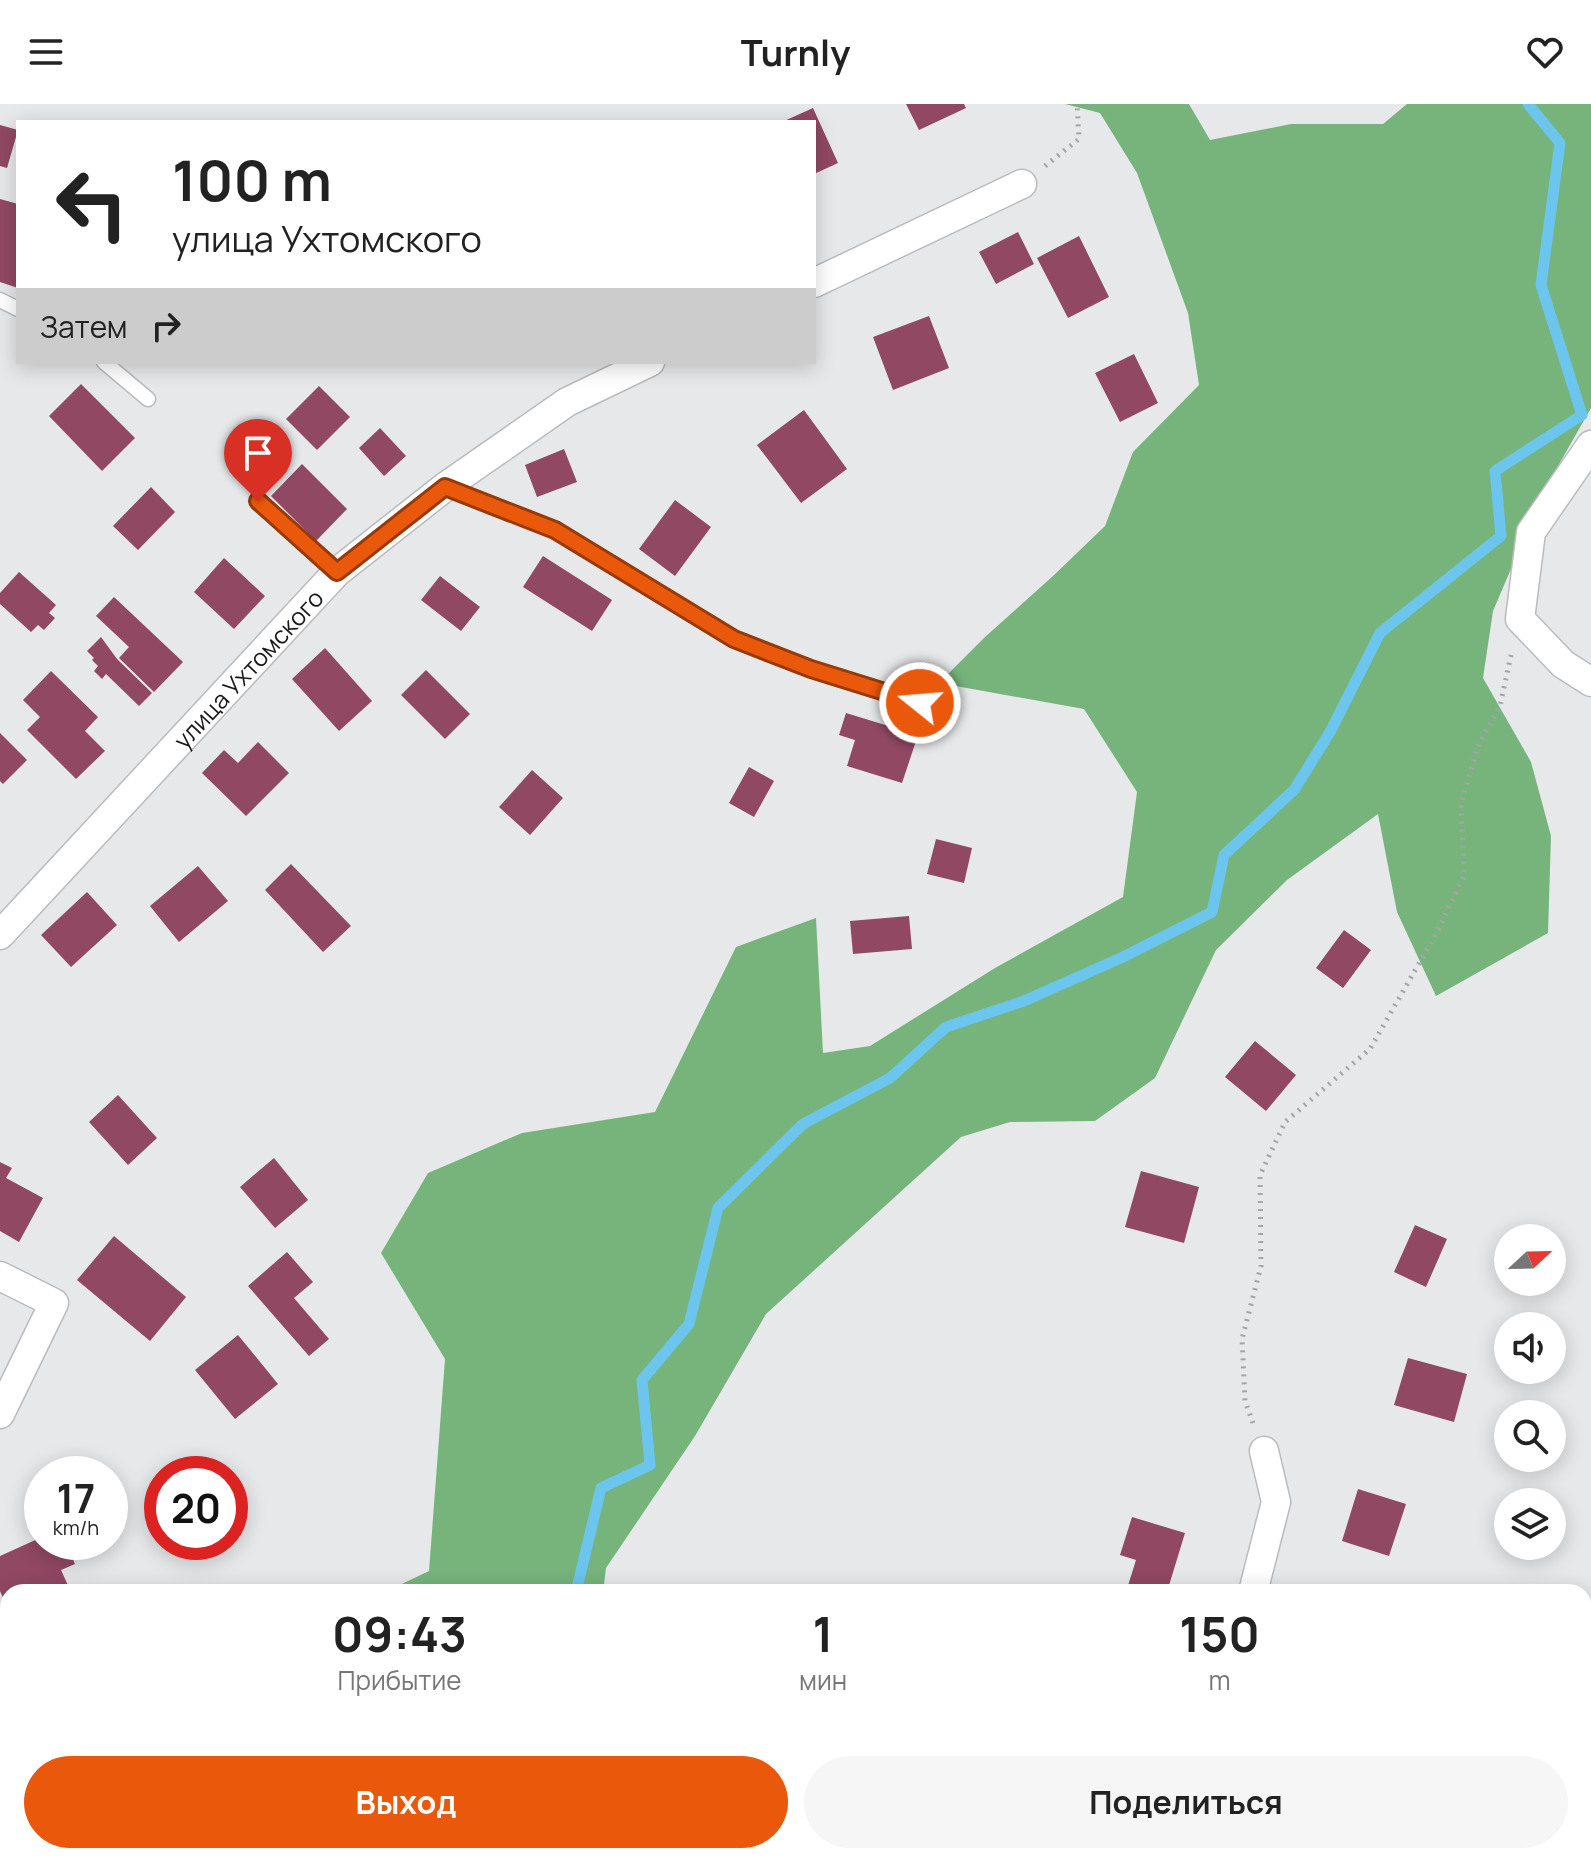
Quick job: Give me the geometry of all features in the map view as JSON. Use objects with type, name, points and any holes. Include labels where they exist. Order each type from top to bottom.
[{"type":"street","points":[[816,282],[1022,184]]},
{"type":"street","name":"улица Ухтомского","points":[[0,935],[337,572],[445,487],[567,402],[646,364]]},
{"type":"street","points":[[1591,445],[1531,532],[1520,619],[1563,664],[1591,682]]},
{"type":"street","points":[[0,1276],[54,1303],[0,1414]]},
{"type":"street","points":[[1255,1584],[1276,1502],[1264,1451]]},
{"type":"lane","points":[[106,364],[148,399]]},
{"type":"lane","points":[[445,487],[555,530],[734,639],[811,669],[920,703]]},
{"type":"lane","points":[[258,501],[337,572]]},
{"type":"path","points":[[1022,184],[1079,139],[1077,104]]},
{"type":"path","points":[[1264,1451],[1245,1401],[1242,1339],[1261,1266],[1260,1175],[1285,1122],[1370,1049],[1437,932],[1464,876],[1461,803],[1478,746],[1500,706],[1520,619]]},
{"type":"green space","points":[[1065,104],[1189,104],[1210,140],[1291,124],[1383,124],[1407,104],[1591,104],[1591,408],[1546,487],[1493,611],[1483,678],[1531,762],[1551,836],[1548,933],[1436,996],[1397,912],[1378,814],[1287,880],[1216,950],[1155,1078],[1095,1121],[1010,1122],[961,1137],[766,1314],[695,1436],[606,1568],[604,1584],[402,1584],[429,1571],[445,1359],[381,1253],[428,1173],[522,1133],[655,1112],[736,947],[816,918],[823,1053],[870,1046],[995,968],[1123,897],[1137,792],[1084,709],[939,683],[1105,526],[1133,452],[1199,385],[1188,313],[1137,173],[1100,113]]},
{"type":"building","points":[[906,104],[964,104],[966,108],[919,130]]},
{"type":"building","points":[[813,108],[838,163],[816,173],[816,120],[786,120]]},
{"type":"building","points":[[0,125],[16,129],[16,137],[7,168],[0,166]]},
{"type":"building","points":[[0,199],[16,203],[16,287],[0,282]]},
{"type":"building","points":[[1018,232],[1034,264],[996,284],[979,252]]},
{"type":"building","points":[[1079,236],[1109,297],[1068,318],[1037,258]]},
{"type":"building","points":[[929,316],[949,368],[893,390],[873,337]]},
{"type":"building","points":[[1134,354],[1158,403],[1120,422],[1095,373]]},
{"type":"building","points":[[81,384],[135,438],[102,471],[49,416]]},
{"type":"building","points":[[319,386],[350,417],[317,450],[286,419]]},
{"type":"building","points":[[804,410],[847,469],[801,503],[757,445]]},
{"type":"building","points":[[380,428],[406,456],[384,476],[359,448]]},
{"type":"building","points":[[564,449],[577,482],[537,497],[525,465]]},
{"type":"building","points":[[302,464],[347,509],[316,541],[271,496]]},
{"type":"building","points":[[151,487],[175,512],[138,550],[113,526]]},
{"type":"building","points":[[675,500],[711,527],[675,576],[639,549]]},
{"type":"building","points":[[543,556],[612,600],[592,631],[523,587]]},
{"type":"building","points":[[224,558],[265,596],[234,629],[194,592]]},
{"type":"building","points":[[19,572],[56,605],[49,613],[55,618],[44,630],[38,625],[31,632],[0,604],[0,593]]},
{"type":"building","points":[[440,576],[480,607],[461,631],[421,600]]},
{"type":"building","points":[[114,597],[183,662],[154,692],[119,658],[129,647],[96,616]]},
{"type":"building","points":[[101,637],[117,659],[152,693],[139,706],[106,674],[102,679],[94,671],[98,666],[87,651]]},
{"type":"building","points":[[325,648],[372,701],[339,731],[292,679]]},
{"type":"building","points":[[426,670],[470,714],[445,739],[401,695]]},
{"type":"building","points":[[51,671],[98,717],[85,731],[105,751],[76,779],[27,730],[40,717],[23,700]]},
{"type":"building","points":[[846,713],[918,735],[902,783],[847,766],[855,740],[839,735]]},
{"type":"building","points":[[0,733],[27,760],[3,784],[0,781]]},
{"type":"building","points":[[258,742],[289,773],[246,816],[202,773],[224,750],[238,763]]},
{"type":"building","points":[[749,767],[774,781],[754,817],[729,803]]},
{"type":"building","points":[[532,770],[563,798],[530,835],[499,807]]},
{"type":"building","points":[[936,839],[972,848],[964,883],[927,874]]},
{"type":"building","points":[[291,864],[351,926],[323,952],[265,890]]},
{"type":"building","points":[[198,866],[228,901],[179,942],[150,906]]},
{"type":"building","points":[[87,892],[117,925],[71,967],[41,935]]},
{"type":"building","points":[[909,916],[912,949],[853,954],[850,921]]},
{"type":"building","points":[[1344,930],[1371,950],[1343,988],[1316,968]]},
{"type":"building","points":[[1255,1041],[1296,1075],[1266,1111],[1225,1077]]},
{"type":"building","points":[[118,1095],[157,1138],[128,1165],[89,1122]]},
{"type":"building","points":[[274,1158],[308,1200],[275,1228],[240,1187]]},
{"type":"building","points":[[0,1162],[12,1168],[6,1178],[43,1198],[19,1242],[0,1231]]},
{"type":"building","points":[[1141,1171],[1199,1187],[1184,1243],[1125,1227]]},
{"type":"building","points":[[1415,1225],[1447,1239],[1426,1287],[1394,1272]]},
{"type":"building","points":[[114,1236],[186,1297],[150,1341],[77,1280]]},
{"type":"building","points":[[287,1252],[313,1282],[294,1298],[329,1339],[309,1356],[248,1286]]},
{"type":"building","points":[[238,1335],[278,1384],[235,1419],[195,1370]]},
{"type":"building","points":[[1408,1358],[1467,1374],[1454,1422],[1394,1405]]},
{"type":"building","points":[[1358,1489],[1406,1504],[1389,1556],[1342,1541]]},
{"type":"building","points":[[1132,1517],[1185,1533],[1169,1584],[1128,1584],[1136,1560],[1120,1555]]},
{"type":"building","points":[[24,1545],[24,1560],[73,1560],[75,1564],[61,1570],[67,1584],[0,1584],[0,1556]]},
{"type":"waterway","points":[[578,1584],[601,1488],[650,1465],[642,1380],[689,1324],[718,1208],[803,1124],[890,1078],[946,1027],[1024,1001],[1123,957],[1212,912],[1224,855],[1294,790],[1330,732],[1380,633],[1501,536],[1495,471],[1582,415],[1541,285],[1560,143],[1528,104]]},
{"type":"route","points":[[258,501],[337,572],[445,487],[555,530],[734,639],[811,669],[920,703]]}]
